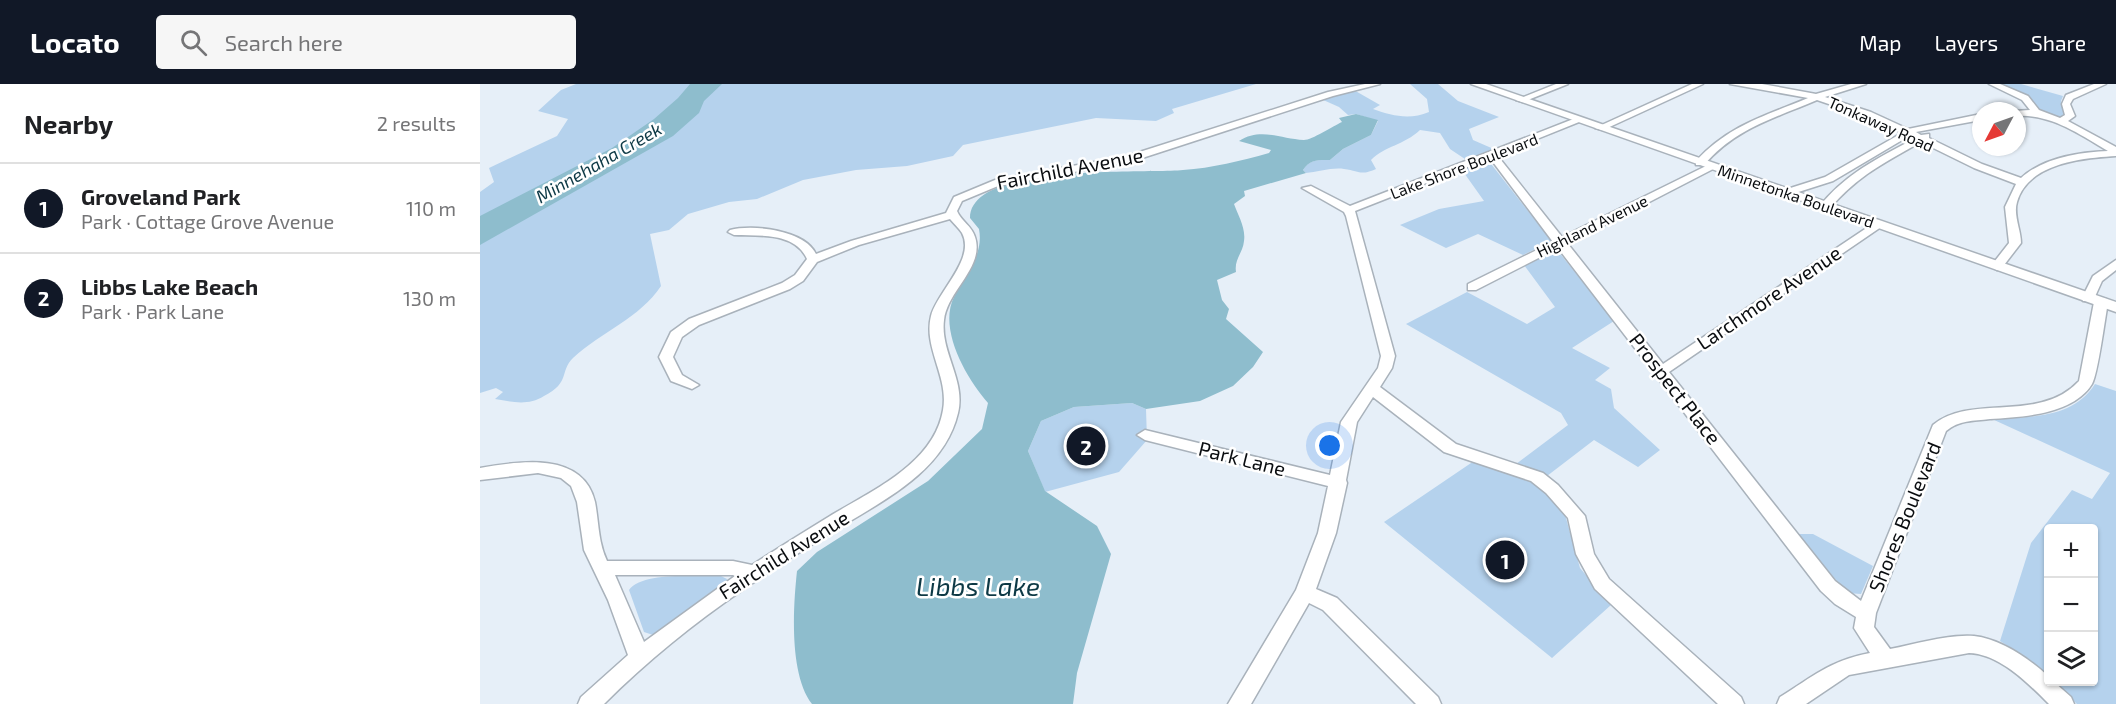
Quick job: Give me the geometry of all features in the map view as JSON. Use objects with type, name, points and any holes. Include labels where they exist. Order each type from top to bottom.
[{"type":"main road","name":"Minnetonka Boulevard","points":[[1476,84],[2102,302]]},
{"type":"street","name":"Fairchild Avenue","points":[[590,704],[639,657],[752,572],[900,482],[921,464],[945,429],[953,400],[936,329],[938,312],[959,276],[970,245],[967,230],[952,215],[951,210],[958,199],[994,183],[1129,159],[1331,94],[1376,84]]},
{"type":"street","points":[[1520,100],[1564,84]]},
{"type":"street","points":[[1600,128],[1699,84]]},
{"type":"street","name":"Tonkaway Road","points":[[1734,84],[1773,86],[1818,97],[1909,132],[1967,164],[2022,182]]},
{"type":"street","name":"Highland Avenue","points":[[1472,287],[1706,165],[1717,144],[1734,132],[1818,97],[1862,84]]},
{"type":"street","points":[[1993,84],[2025,98],[2036,112]]},
{"type":"street","points":[[2061,121],[2070,116],[2066,104],[2069,97],[2102,84]]},
{"type":"street","points":[[2026,113],[2036,112],[2061,121],[2116,152]]},
{"type":"street","points":[[1785,193],[1829,179],[1909,132],[1972,119]]},
{"type":"street","name":"Lake Shore Boulevard","points":[[1349,210],[1579,120]]},
{"type":"street","points":[[1825,207],[1845,184],[1863,170],[1946,123]]},
{"type":"street","points":[[1997,266],[2015,243],[2011,203],[2022,182],[2042,170],[2065,162],[2116,152]]},
{"type":"street","name":"Prospect Place","points":[[1492,155],[1558,243],[1828,586],[1842,599],[1866,614]]},
{"type":"street","points":[[1239,704],[1305,592],[1327,533],[1339,483],[1349,422],[1385,368],[1388,356],[1349,210],[1307,188]]},
{"type":"street","points":[[692,385],[676,378],[666,357],[676,335],[694,322],[786,286],[799,278],[813,259],[855,243],[952,215]]},
{"type":"street","name":"Larchmore Avenue","points":[[1661,371],[1878,225]]},
{"type":"street","points":[[734,232],[790,238],[806,247],[813,259]]},
{"type":"street","points":[[2102,302],[2097,279],[2116,264]]},
{"type":"street","name":"Shores Boulevard","points":[[1885,658],[1864,628],[1866,614],[1939,429],[1947,422],[1960,417],[2046,406],[2068,399],[2080,392],[2086,382],[2102,302]]},
{"type":"street","points":[[1371,388],[1450,448],[1537,477],[1552,489],[1576,516],[1585,554],[1602,584],[1733,704]]},
{"type":"street","name":"Park Lane","points":[[1145,435],[1339,483]]},
{"type":"street","points":[[480,474],[519,467],[541,467],[561,472],[576,482],[584,494],[592,549],[627,623],[639,657]]},
{"type":"street","points":[[602,568],[733,568],[752,572]]},
{"type":"street","points":[[1305,592],[1330,604],[1430,704]]},
{"type":"street","points":[[1788,704],[1844,668],[1885,658],[1974,644],[1997,652],[2027,669],[2063,704]]},
{"type":"shaded area","points":[[576,84],[1256,84],[1172,109],[1174,113],[1156,121],[1096,118],[963,145],[953,156],[907,166],[856,170],[803,180],[757,199],[729,202],[688,214],[669,230],[650,234],[661,286],[642,307],[573,358],[561,382],[552,391],[538,399],[526,402],[495,399],[503,392],[496,388],[480,393],[480,192],[494,182],[489,168],[557,136],[568,119],[538,111],[561,90]]},
{"type":"shaded area","points":[[1410,84],[1438,84],[1458,101],[1499,117],[1469,129],[1473,140],[1496,150],[1468,161],[1450,149],[1440,133],[1420,130],[1408,139],[1376,155],[1371,160],[1376,169],[1371,171],[1363,173],[1335,169],[1306,173],[1303,170],[1311,162],[1330,160],[1343,149],[1371,135],[1378,121],[1356,114],[1348,115],[1339,107],[1321,99],[1352,89],[1380,105],[1373,109],[1408,116],[1429,112],[1427,99]]},
{"type":"shaded area","points":[[1997,84],[2021,84],[2063,96],[2061,101],[2065,116],[2057,117],[2037,110],[2032,100]]},
{"type":"shaded area","points":[[1488,160],[1550,239],[1550,242],[1523,255],[1478,234],[1446,248],[1400,225],[1439,209],[1484,201],[1462,170]]},
{"type":"shaded area","points":[[1553,250],[1558,251],[1614,321],[1572,348],[1610,368],[1595,380],[1611,389],[1614,408],[1660,450],[1638,467],[1594,440],[1547,476],[1516,464],[1568,425],[1561,413],[1406,324],[1467,292],[1527,324],[1555,307],[1524,265]]},
{"type":"shaded area","points":[[2095,384],[2116,391],[2116,704],[2077,704],[2057,686],[2098,686],[2098,524],[2046,524],[2072,490],[2092,499],[2110,473],[1992,419],[2049,414],[2074,404]]},
{"type":"shaded area","points":[[1132,403],[1146,409],[1147,440],[1119,472],[1045,492],[1028,451],[1041,421],[1074,407]]},
{"type":"shaded area","points":[[1474,461],[1533,482],[1564,511],[1580,568],[1611,605],[1552,658],[1384,522]]},
{"type":"shaded area","points":[[2044,526],[2044,674],[2029,659],[2000,641],[2031,543]]},
{"type":"shaded area","points":[[1797,534],[1813,534],[1873,566],[1861,594],[1847,593]]},
{"type":"shaded area","points":[[721,576],[727,579],[726,584],[653,635],[644,632],[629,590],[636,584],[658,577]]},
{"type":"water","name":"Minnehaha Creek","points":[[690,84],[722,84],[704,101],[699,113],[673,136],[480,245],[480,216],[612,148],[654,119]]},
{"type":"water","name":"Libbs Lake","points":[[1356,114],[1378,120],[1371,135],[1343,149],[1330,160],[1315,161],[1309,164],[1303,170],[1306,173],[1244,191],[1245,196],[1234,204],[1243,226],[1243,245],[1236,263],[1236,272],[1217,280],[1222,300],[1229,309],[1226,319],[1263,352],[1253,367],[1233,386],[1200,401],[1146,409],[1132,403],[1074,407],[1041,421],[1028,451],[1045,491],[1097,526],[1111,554],[1077,673],[1073,704],[812,704],[799,676],[796,658],[794,603],[797,571],[817,552],[928,481],[982,429],[988,403],[963,367],[949,324],[954,297],[979,248],[979,229],[970,218],[978,200],[998,187],[1028,179],[1063,174],[1183,170],[1237,161],[1269,153],[1271,150],[1239,141],[1247,137],[1263,134],[1304,140],[1342,122],[1339,118]]},
{"type":"place","name":"Libbs Lake Beach","points":[[1086,446]]},
{"type":"place","name":"Groveland Park","points":[[1505,560]]}]
